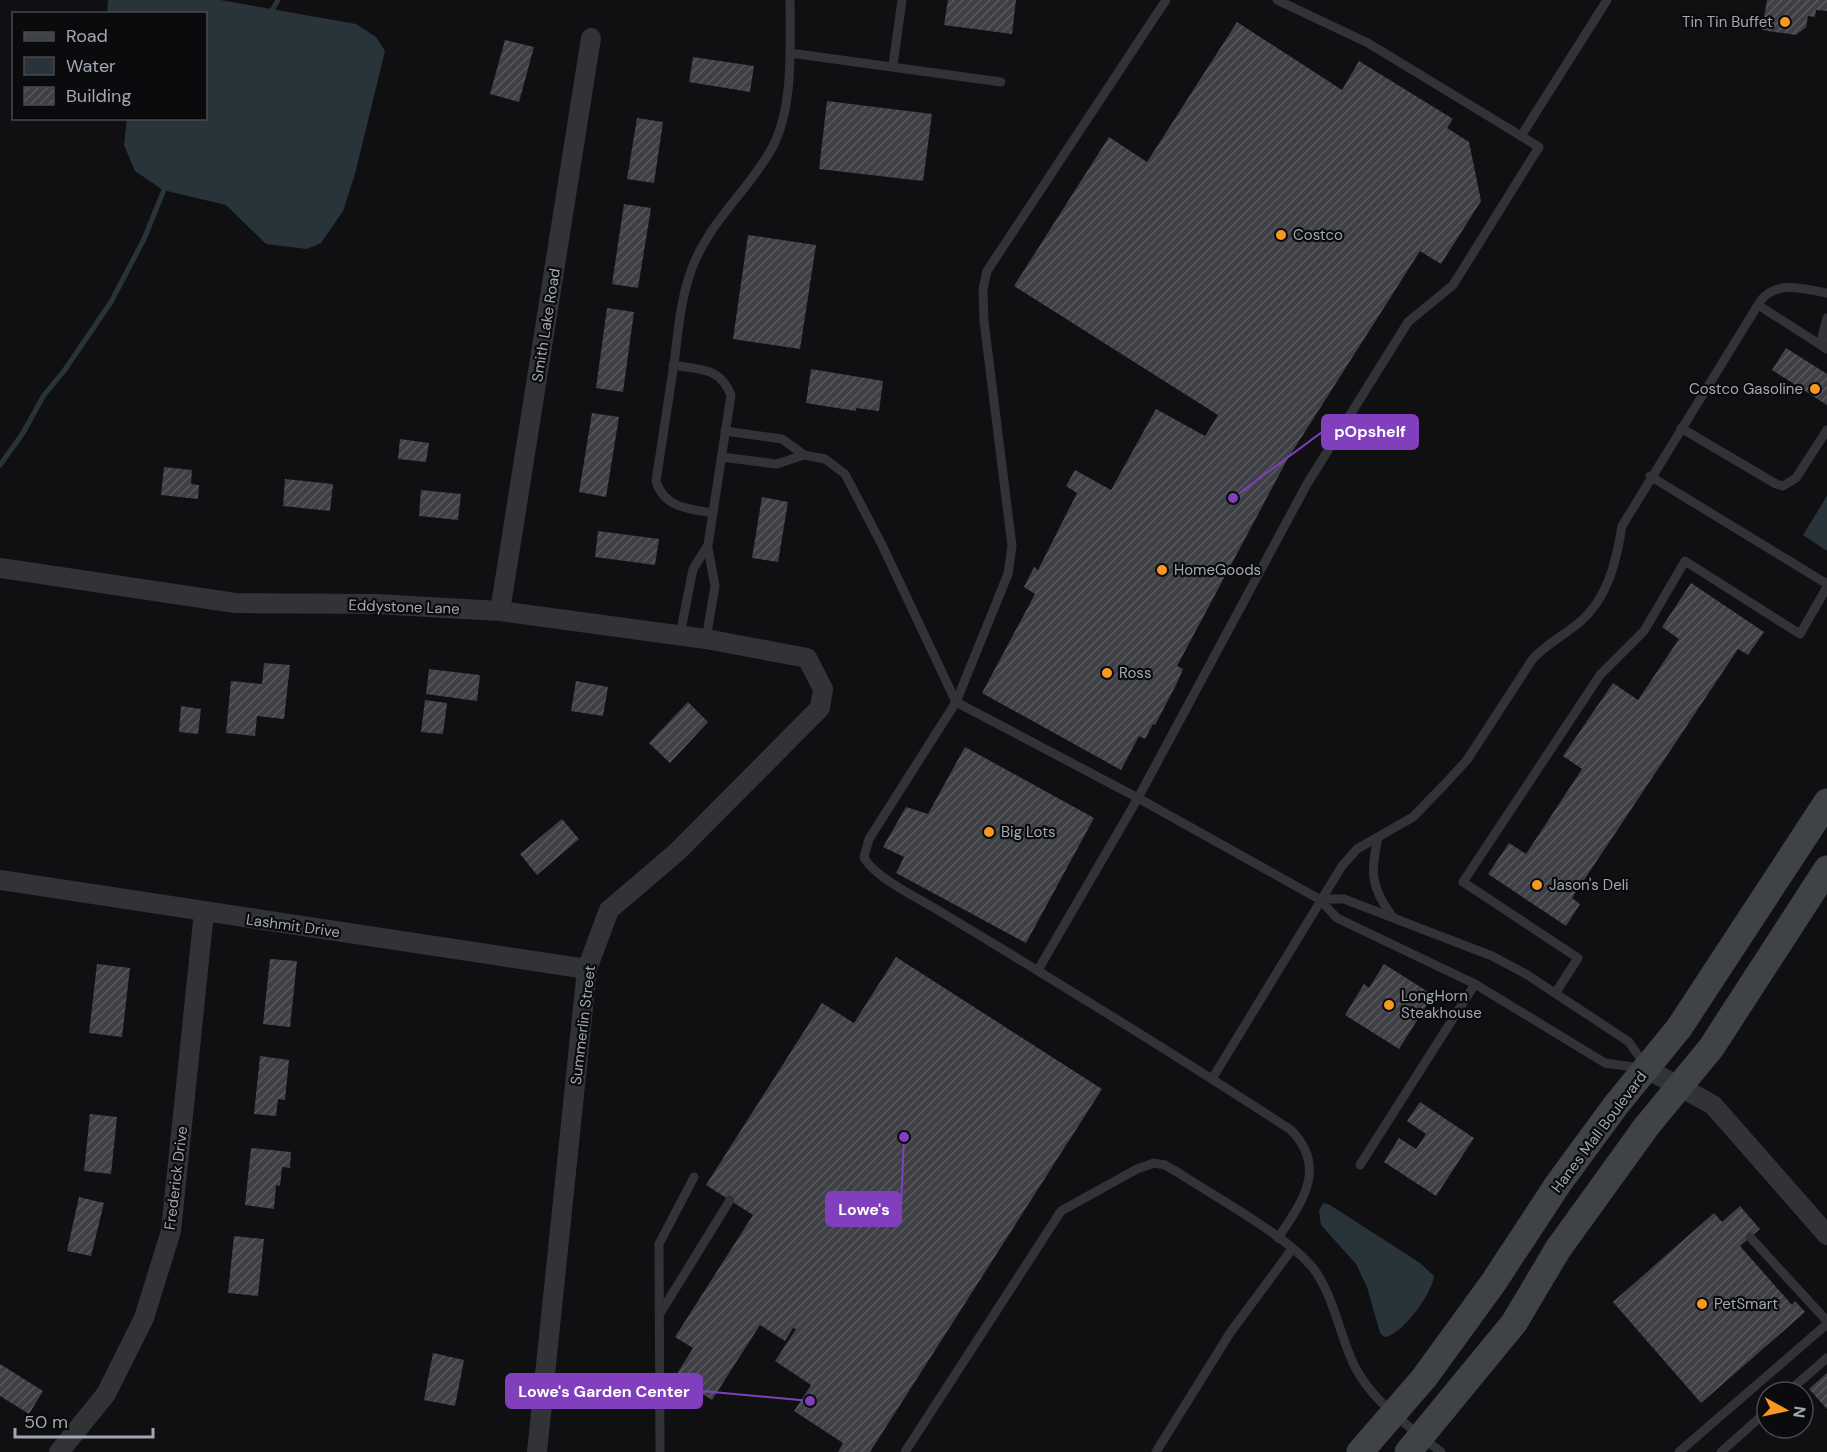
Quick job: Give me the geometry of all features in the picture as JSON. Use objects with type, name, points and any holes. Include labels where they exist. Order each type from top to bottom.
[{"type":"main road","name":"Hanes Mall Boulevard","points":[[1360,1452],[1424,1378],[1493,1283],[1558,1184],[1609,1114],[1679,1028],[1827,802]]},
{"type":"main road","points":[[1424,1447],[1514,1323],[1558,1250],[1646,1127],[1711,1048],[1826,872]]},
{"type":"street","name":"Smith Lake Road","points":[[500,611],[591,38]]},
{"type":"street","name":"Eddystone Lane","points":[[0,568],[235,603],[376,604],[500,611],[680,635],[807,658]]},
{"type":"street","name":"Summerlin Street","points":[[537,1452],[587,969],[609,910],[676,852],[820,708],[823,689],[807,658]]},
{"type":"street","name":"Lashmit Drive","points":[[0,880],[587,969]]},
{"type":"street","name":"Frederick Drive","points":[[59,1452],[106,1394],[144,1318],[171,1231],[204,912]]},
{"type":"street","points":[[1647,1069],[1713,1105],[1827,1235]]},
{"type":"lane","points":[[713,513],[682,508],[670,502],[659,493],[656,481],[681,307],[690,273],[714,224],[754,177],[773,147],[782,122],[790,52],[790,0]]},
{"type":"lane","points":[[893,65],[902,0]]},
{"type":"lane","points":[[1166,0],[987,271],[983,289],[984,321],[1012,546],[1008,574],[956,702],[869,839],[864,857],[871,867],[896,885],[1038,970],[1291,1130],[1301,1141],[1308,1155],[1308,1185],[1303,1201],[1278,1238]]},
{"type":"lane","points":[[1038,970],[1138,798],[1307,484],[1408,322],[1453,285],[1539,147],[1368,43],[1277,0]]},
{"type":"lane","points":[[1521,136],[1607,0]]},
{"type":"lane","points":[[790,52],[1001,82]]},
{"type":"lane","points":[[1212,1079],[1319,899],[1342,866],[1357,849],[1413,817],[1467,760],[1532,660],[1551,642],[1574,627],[1591,610],[1605,589],[1617,558],[1622,526],[1650,476],[1766,293],[1782,287],[1827,293]]},
{"type":"lane","points":[[1758,304],[1826,349]]},
{"type":"lane","points":[[1826,349],[1822,337],[1827,318]]},
{"type":"lane","points":[[673,365],[713,372],[725,381],[731,395],[708,548],[715,586],[706,639]]},
{"type":"lane","points":[[1681,428],[1783,486],[1796,478],[1827,430]]},
{"type":"lane","points":[[725,431],[782,439],[804,455],[825,459],[845,474],[858,494],[956,702],[1138,798],[1319,899],[1337,918],[1475,984],[1605,1063],[1647,1069]]},
{"type":"lane","points":[[721,457],[777,464],[804,455]]},
{"type":"lane","points":[[1556,992],[1578,958],[1463,882],[1600,675],[1644,631],[1685,561],[1800,634],[1827,586],[1650,476]]},
{"type":"lane","points":[[680,635],[693,569],[708,548]]},
{"type":"lane","points":[[1378,838],[1372,861],[1373,879],[1380,900],[1392,916]]},
{"type":"lane","points":[[1319,899],[1344,899],[1492,956],[1556,992],[1629,1042],[1647,1069]]},
{"type":"lane","points":[[1360,1166],[1475,984]]},
{"type":"lane","points":[[905,1452],[1054,1221],[1068,1207],[1137,1169],[1154,1163],[1165,1165],[1179,1173],[1278,1238],[1314,1269],[1354,1366],[1377,1398],[1394,1413],[1424,1447]]},
{"type":"lane","points":[[660,1452],[659,1244],[694,1177]]},
{"type":"lane","points":[[661,1312],[730,1200]]},
{"type":"lane","points":[[1686,1450],[1827,1322],[1750,1237]]},
{"type":"lane","points":[[1156,1452],[1230,1334],[1292,1249]]},
{"type":"lane","points":[[1802,1380],[1827,1358]]},
{"type":"lane","points":[[1721,1452],[1755,1422]]},
{"type":"water","points":[[108,0],[220,0],[356,24],[376,37],[385,51],[355,174],[343,211],[321,243],[307,249],[266,244],[226,205],[163,190],[135,171],[124,145],[127,120],[207,120],[207,12],[107,12]]},
{"type":"water","points":[[1827,496],[1827,551],[1803,535]]},
{"type":"water","points":[[1323,1203],[1330,1205],[1420,1263],[1434,1276],[1428,1292],[1415,1312],[1399,1330],[1391,1335],[1384,1337],[1380,1333],[1367,1287],[1356,1264],[1321,1225],[1319,1211]]},
{"type":"building","points":[[948,0],[1016,0],[1012,34],[944,25]]},
{"type":"building","name":"Tin Tin Buffet","points":[[1767,0],[1827,0],[1827,11],[1816,10],[1815,17],[1808,16],[1806,27],[1796,35],[1762,30]]},
{"type":"building","points":[[1237,22],[1342,90],[1359,61],[1453,119],[1447,128],[1469,142],[1481,201],[1441,264],[1420,251],[1287,460],[1177,666],[1183,669],[1155,725],[1153,724],[1145,739],[1139,736],[1121,770],[982,693],[1035,594],[1024,587],[1034,567],[1038,570],[1077,493],[1066,486],[1075,470],[1111,490],[1156,409],[1205,436],[1218,415],[1014,286],[1109,137],[1147,162]]},
{"type":"building","points":[[505,40],[534,47],[519,102],[490,94]]},
{"type":"building","points":[[693,57],[754,66],[750,92],[689,82]]},
{"type":"building","points":[[827,101],[932,114],[923,181],[819,169]]},
{"type":"building","points":[[637,118],[663,122],[654,183],[627,179]]},
{"type":"building","points":[[624,204],[651,208],[638,288],[612,284]]},
{"type":"building","points":[[748,235],[816,245],[800,349],[733,339]]},
{"type":"building","points":[[607,308],[634,312],[623,392],[596,388]]},
{"type":"building","name":"Costco Gasoline","points":[[1786,348],[1827,374],[1827,405],[1772,370]]},
{"type":"building","points":[[811,369],[883,381],[879,411],[856,408],[856,411],[806,403]]},
{"type":"building","points":[[592,413],[619,417],[606,497],[579,492]]},
{"type":"building","points":[[400,439],[429,443],[426,462],[398,459]]},
{"type":"building","points":[[164,467],[192,470],[191,484],[199,485],[198,499],[161,495]]},
{"type":"building","points":[[285,479],[333,484],[330,511],[283,506]]},
{"type":"building","points":[[421,490],[461,494],[458,520],[419,516]]},
{"type":"building","points":[[762,497],[788,502],[778,562],[752,558]]},
{"type":"building","points":[[598,531],[659,539],[655,565],[595,557]]},
{"type":"building","points":[[1691,583],[1764,632],[1748,655],[1738,649],[1572,898],[1580,904],[1566,926],[1488,874],[1509,843],[1526,854],[1582,769],[1563,756],[1613,683],[1638,700],[1679,639],[1662,627]]},
{"type":"building","points":[[264,663],[290,665],[284,719],[257,716],[255,736],[226,733],[231,681],[262,684]]},
{"type":"building","points":[[429,669],[480,675],[477,701],[426,694]]},
{"type":"building","points":[[576,681],[608,687],[603,716],[571,711]]},
{"type":"building","points":[[425,700],[447,703],[443,734],[421,732]]},
{"type":"building","points":[[688,702],[708,722],[670,763],[649,743]]},
{"type":"building","points":[[181,706],[201,709],[198,734],[179,732]]},
{"type":"building","name":"Big Lots","points":[[965,747],[1094,818],[1026,943],[896,873],[904,857],[883,847],[906,807],[928,814]]},
{"type":"building","points":[[562,819],[579,839],[537,875],[520,854]]},
{"type":"building","points":[[896,957],[1102,1089],[870,1452],[838,1452],[843,1443],[794,1411],[811,1385],[775,1361],[796,1329],[793,1328],[785,1341],[760,1325],[712,1400],[675,1377],[693,1348],[675,1337],[753,1215],[706,1185],[822,1003],[854,1023]]},
{"type":"building","points":[[270,959],[297,961],[290,1027],[263,1024]]},
{"type":"building","points":[[97,964],[130,968],[122,1037],[89,1033]]},
{"type":"building","name":"LongHorn Steakhouse","points":[[1384,964],[1433,995],[1399,1049],[1345,1015],[1364,984],[1369,988]]},
{"type":"building","points":[[260,1056],[289,1060],[285,1100],[278,1099],[276,1116],[254,1114]]},
{"type":"building","points":[[1420,1102],[1474,1138],[1436,1196],[1384,1162],[1399,1138],[1416,1149],[1426,1134],[1407,1121]]},
{"type":"building","points":[[90,1114],[117,1117],[111,1174],[84,1171]]},
{"type":"building","points":[[251,1148],[291,1152],[290,1168],[282,1167],[280,1186],[276,1185],[274,1209],[245,1205]]},
{"type":"building","points":[[79,1197],[104,1203],[91,1256],[67,1251]]},
{"type":"building","name":"PetSmart","points":[[1740,1206],[1760,1229],[1740,1246],[1792,1305],[1795,1301],[1805,1312],[1701,1403],[1613,1302],[1714,1213],[1722,1222]]},
{"type":"building","points":[[234,1236],[264,1239],[258,1296],[228,1293]]},
{"type":"building","points":[[433,1353],[464,1360],[455,1406],[424,1400]]},
{"type":"building","points":[[0,1364],[43,1391],[29,1414],[0,1396]]},
{"type":"building","points":[[1827,1373],[1827,1409],[1815,1396],[1815,1384]]},
{"type":"waterway","points":[[270,14],[278,0]]},
{"type":"waterway","points":[[0,465],[23,433],[44,395],[64,371],[111,302],[144,239],[166,185]]},
{"type":"place","name":"Tin Tin Buffet","points":[[1785,22]]},
{"type":"place","name":"Costco","points":[[1281,235]]},
{"type":"place","name":"Costco Gasoline","points":[[1815,389]]},
{"type":"place","name":"pOpshelf","points":[[1233,498]]},
{"type":"place","name":"HomeGoods","points":[[1162,570]]},
{"type":"place","name":"Ross","points":[[1107,673]]},
{"type":"place","name":"Big Lots","points":[[989,832]]},
{"type":"place","name":"Jason's Deli","points":[[1537,885]]},
{"type":"place","name":"LongHorn Steakhouse","points":[[1389,1005]]},
{"type":"place","name":"Lowe's","points":[[904,1137]]},
{"type":"place","name":"PetSmart","points":[[1702,1304]]},
{"type":"place","name":"Lowe's Garden Center","points":[[810,1401]]}]
